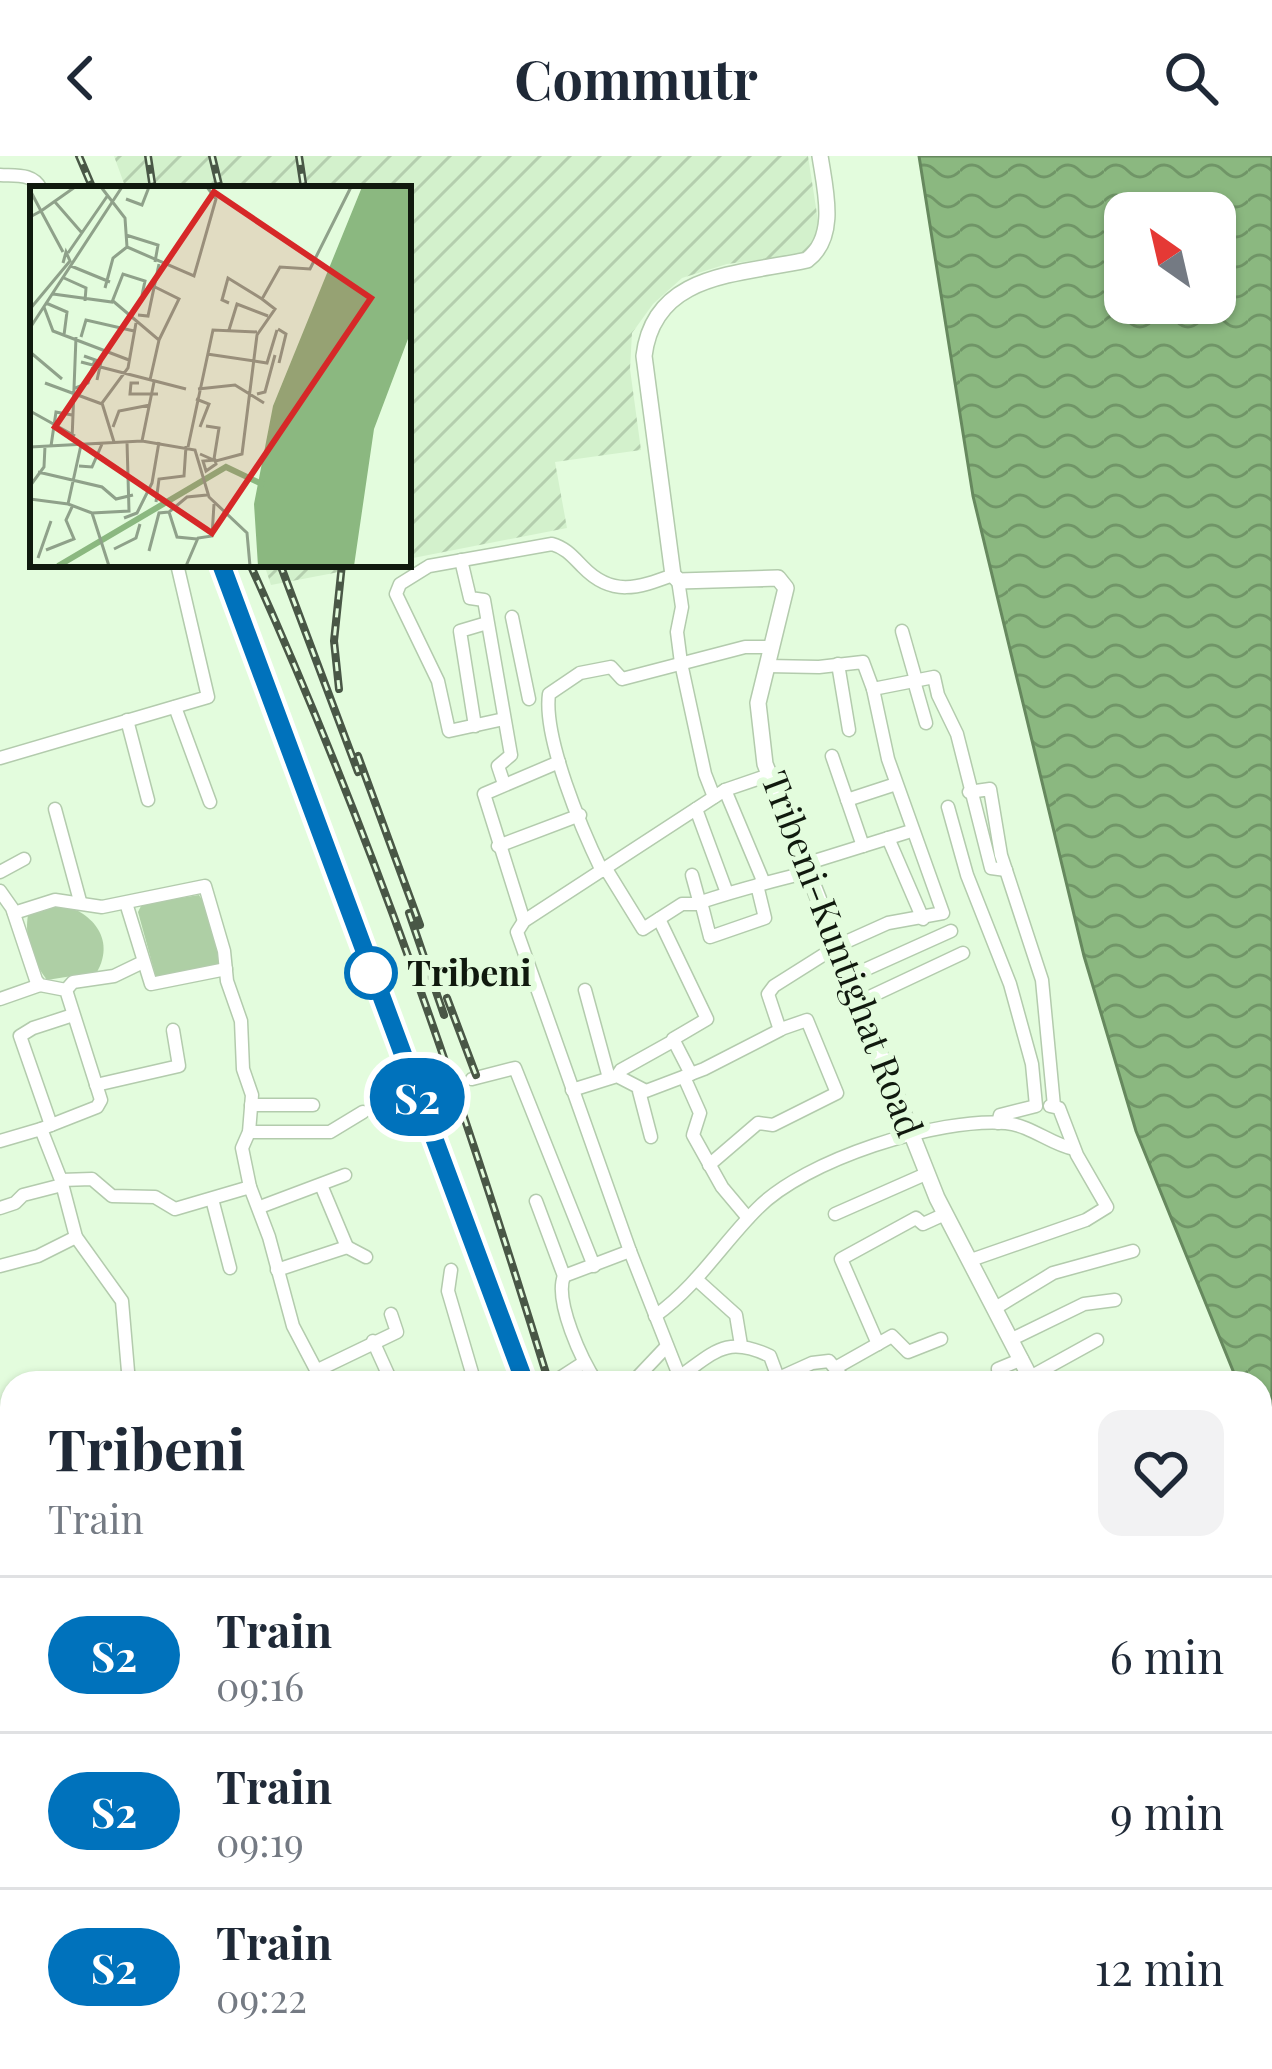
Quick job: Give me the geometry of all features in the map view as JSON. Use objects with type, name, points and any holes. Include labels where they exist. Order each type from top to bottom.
[{"type":"main road","points":[[676,577],[644,356],[649,327],[667,301],[689,287],[807,260],[817,253],[826,226],[820,156]]},
{"type":"main road","name":"Tribeni-Kuntighat Road","points":[[676,577],[783,580],[758,703],[770,775],[945,1214],[1028,1371]]},
{"type":"street","points":[[0,175],[29,177],[38,186]]},
{"type":"street","points":[[692,875],[709,935],[765,918],[760,884],[720,794],[705,774],[681,663],[676,632],[682,607],[676,577],[615,589],[602,585],[557,544],[421,570],[400,584],[397,594],[438,681],[449,731],[475,726],[530,699],[548,696],[584,672],[611,667],[622,679],[681,663],[745,647],[771,647]]},
{"type":"street","points":[[461,560],[470,598],[483,599],[511,755],[498,766],[503,784]]},
{"type":"street","points":[[0,758],[205,699],[209,693],[177,567]]},
{"type":"street","points":[[512,617],[530,699]]},
{"type":"street","points":[[475,726],[460,631],[487,623]]},
{"type":"street","points":[[902,632],[926,723]]},
{"type":"street","points":[[767,666],[865,663],[896,784],[943,911],[923,919],[888,922],[839,945],[768,991],[781,1029]]},
{"type":"street","points":[[838,664],[849,730]]},
{"type":"street","points":[[873,689],[934,677],[957,734],[991,868],[1006,870]]},
{"type":"street","points":[[548,696],[559,761],[580,815],[604,870],[642,928],[682,904],[700,904],[911,831]]},
{"type":"street","points":[[175,707],[210,802]]},
{"type":"street","points":[[127,720],[148,800]]},
{"type":"street","points":[[832,756],[863,846]]},
{"type":"street","points":[[524,921],[485,792],[559,761]]},
{"type":"street","points":[[677,1371],[517,935],[524,921],[696,808],[770,775]]},
{"type":"street","points":[[847,800],[896,784]]},
{"type":"street","points":[[969,792],[990,789],[1006,870],[1039,968],[1054,1106]]},
{"type":"street","points":[[948,807],[967,875],[1008,978],[1032,1064],[1035,1107]]},
{"type":"street","points":[[696,808],[727,893]]},
{"type":"street","points":[[55,809],[80,901]]},
{"type":"street","points":[[498,846],[580,815]]},
{"type":"street","points":[[888,838],[923,919]]},
{"type":"street","points":[[0,872],[24,859]]},
{"type":"street","points":[[14,913],[55,900],[102,907],[205,886],[241,1021],[240,1051],[251,1090],[249,1132],[242,1153],[293,1326],[317,1371]]},
{"type":"street","points":[[0,891],[14,913],[28,966],[40,985]]},
{"type":"street","points":[[126,903],[151,984],[226,969]]},
{"type":"street","points":[[572,1090],[613,1077],[707,1020],[659,919]]},
{"type":"street","points":[[851,976],[951,931]]},
{"type":"street","points":[[861,1001],[963,953]]},
{"type":"street","points":[[66,990],[73,982],[114,976],[143,962]]},
{"type":"street","points":[[1008,978],[1039,968]]},
{"type":"street","points":[[0,999],[40,985],[66,990]]},
{"type":"street","points":[[585,989],[613,1077],[639,1091],[687,1076],[808,1020],[836,1093],[776,1124],[758,1123],[709,1165]]},
{"type":"street","points":[[0,1141],[100,1105],[66,990]]},
{"type":"street","points":[[74,1016],[20,1036],[76,1237],[120,1295],[128,1371]]},
{"type":"street","points":[[96,1085],[179,1066],[173,1030]]},
{"type":"street","points":[[673,1041],[700,1116],[693,1135],[729,1198],[748,1218]]},
{"type":"street","points":[[472,1079],[514,1068],[594,1266]]},
{"type":"street","points":[[639,1091],[650,1137]]},
{"type":"street","points":[[251,1105],[313,1105]]},
{"type":"street","points":[[971,1260],[1106,1209],[1074,1149],[1059,1108],[1035,1107],[1000,1115],[998,1123]]},
{"type":"street","points":[[249,1132],[330,1132],[363,1112]]},
{"type":"street","points":[[655,1316],[710,1267],[764,1202],[835,1158],[942,1129],[998,1123],[1028,1128],[1074,1149]]},
{"type":"street","points":[[835,1214],[928,1173]]},
{"type":"street","points":[[260,1207],[345,1175]]},
{"type":"street","points":[[0,1208],[62,1182],[92,1179],[112,1196],[155,1197],[178,1210],[250,1186]]},
{"type":"street","points":[[322,1186],[347,1247],[366,1257]]},
{"type":"street","points":[[212,1198],[230,1268]]},
{"type":"street","points":[[536,1201],[564,1276],[560,1295],[589,1371]]},
{"type":"street","points":[[878,1344],[841,1258],[916,1218],[923,1224],[945,1214]]},
{"type":"street","points":[[0,1266],[38,1256],[76,1237]]},
{"type":"street","points":[[277,1270],[347,1247]]},
{"type":"street","points":[[564,1276],[630,1251]]},
{"type":"street","points":[[997,1306],[1044,1277],[1133,1251]]},
{"type":"street","points":[[451,1270],[448,1291],[472,1371]]},
{"type":"street","points":[[696,1279],[736,1315],[741,1345]]},
{"type":"street","points":[[1012,1339],[1084,1304],[1115,1300]]},
{"type":"street","points":[[329,1371],[373,1341],[398,1331],[391,1314]]},
{"type":"street","points":[[837,1366],[895,1336],[912,1352],[941,1339]]},
{"type":"street","points":[[1047,1371],[1097,1340]]},
{"type":"street","points":[[373,1341],[387,1371]]},
{"type":"street","points":[[692,1371],[723,1347],[741,1345],[770,1356],[776,1371]]},
{"type":"street","points":[[643,1371],[667,1346]]},
{"type":"street","points":[[998,1371],[1022,1359]]},
{"type":"street","points":[[797,1371],[829,1360],[840,1371]]},
{"type":"street","points":[[571,1371],[583,1363]]},
{"type":"shaded area","points":[[114,156],[808,156],[821,240],[803,254],[727,264],[682,278],[653,304],[632,333],[630,369],[641,450],[555,462],[567,528],[411,558],[411,186],[125,186]]},
{"type":"shaded area","points":[[265,567],[365,567],[271,585]]},
{"type":"shaded area","points":[[199,895],[212,915],[222,970],[157,981],[138,912],[142,904]]},
{"type":"shaded area","points":[[59,904],[81,913],[97,928],[104,948],[97,972],[47,980],[38,965],[29,941],[28,915]]},
{"type":"water","points":[[919,156],[1272,156],[1272,1371],[1233,1371],[1136,1131],[1084,956],[973,496]]},
{"type":"railway","points":[[79,156],[92,186]]},
{"type":"railway","points":[[148,156],[153,186]]},
{"type":"railway","points":[[212,156],[219,186]]},
{"type":"railway","points":[[299,156],[304,186]]},
{"type":"railway","points":[[222,567],[521,1371]]},
{"type":"railway","points":[[251,567],[335,765],[413,969],[545,1371]]},
{"type":"railway","points":[[281,567],[358,772]]},
{"type":"railway","points":[[339,689],[334,641],[342,567]]},
{"type":"railway","points":[[358,756],[420,925]]},
{"type":"railway","points":[[409,913],[444,1015]]},
{"type":"railway","points":[[447,998],[476,1075]]},
{"type":"train","name":"S2","points":[[222,567],[521,1371]]},
{"type":"place","name":"Tribeni","points":[[371,973]]}]
